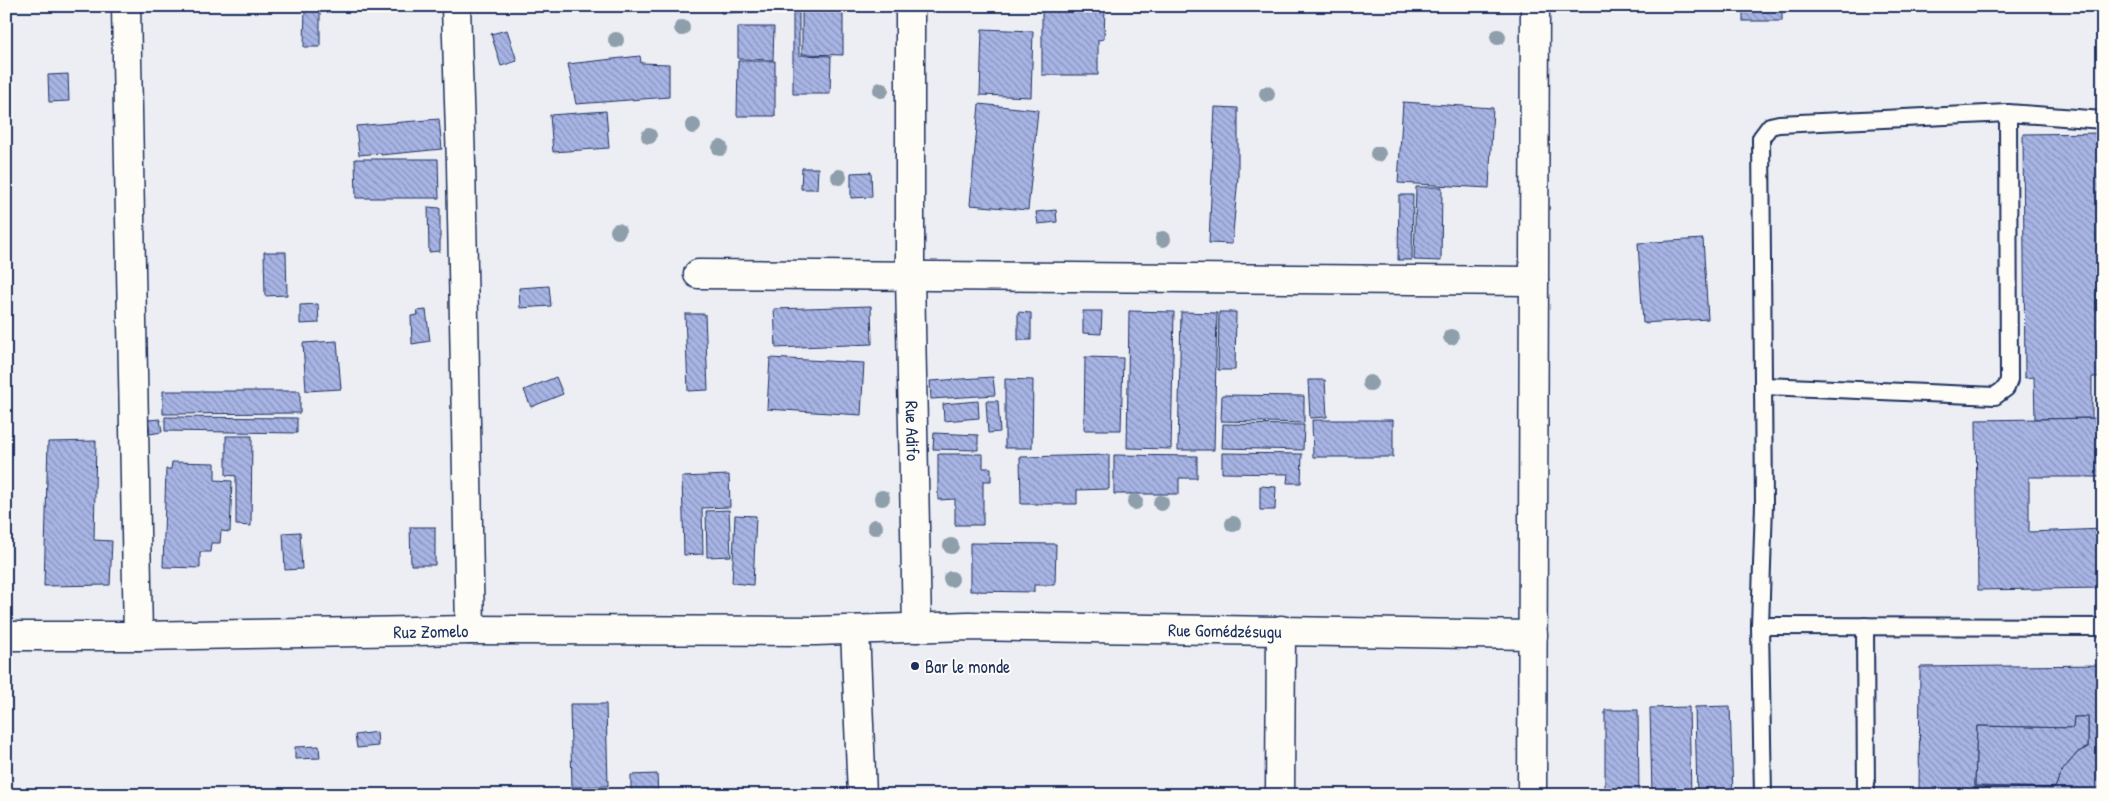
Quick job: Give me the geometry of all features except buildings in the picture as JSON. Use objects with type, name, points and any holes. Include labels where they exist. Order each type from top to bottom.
[{"type":"street","points":[[126,6],[138,636]]},
{"type":"street","points":[[456,6],[470,630]]},
{"type":"street","name":"Rue Adifo","points":[[910,6],[910,276],[917,628]]},
{"type":"street","points":[[1532,795],[1535,6]]},
{"type":"street","points":[[698,274],[1534,281]]},
{"type":"street","name":"Rue Gomédzésugu","points":[[917,628],[968,626],[1532,635]]},
{"type":"street","points":[[862,795],[856,630],[917,628]]},
{"type":"street","name":"Ruz Zomelo","points":[[6,636],[138,636],[470,630],[856,630]]},
{"type":"street","points":[[1280,795],[1281,630]]},
{"type":"lane","points":[[1763,795],[1760,626],[1764,504],[1761,138],[1770,126],[1779,124],[2008,113],[2103,120]]},
{"type":"lane","points":[[1764,386],[1995,396],[2006,388],[2009,380],[2008,113]]},
{"type":"lane","points":[[1760,626],[2103,626]]},
{"type":"lane","points":[[1865,626],[1866,795]]},
{"type":"place","name":"Bar le monde","points":[[915,666]]}]
